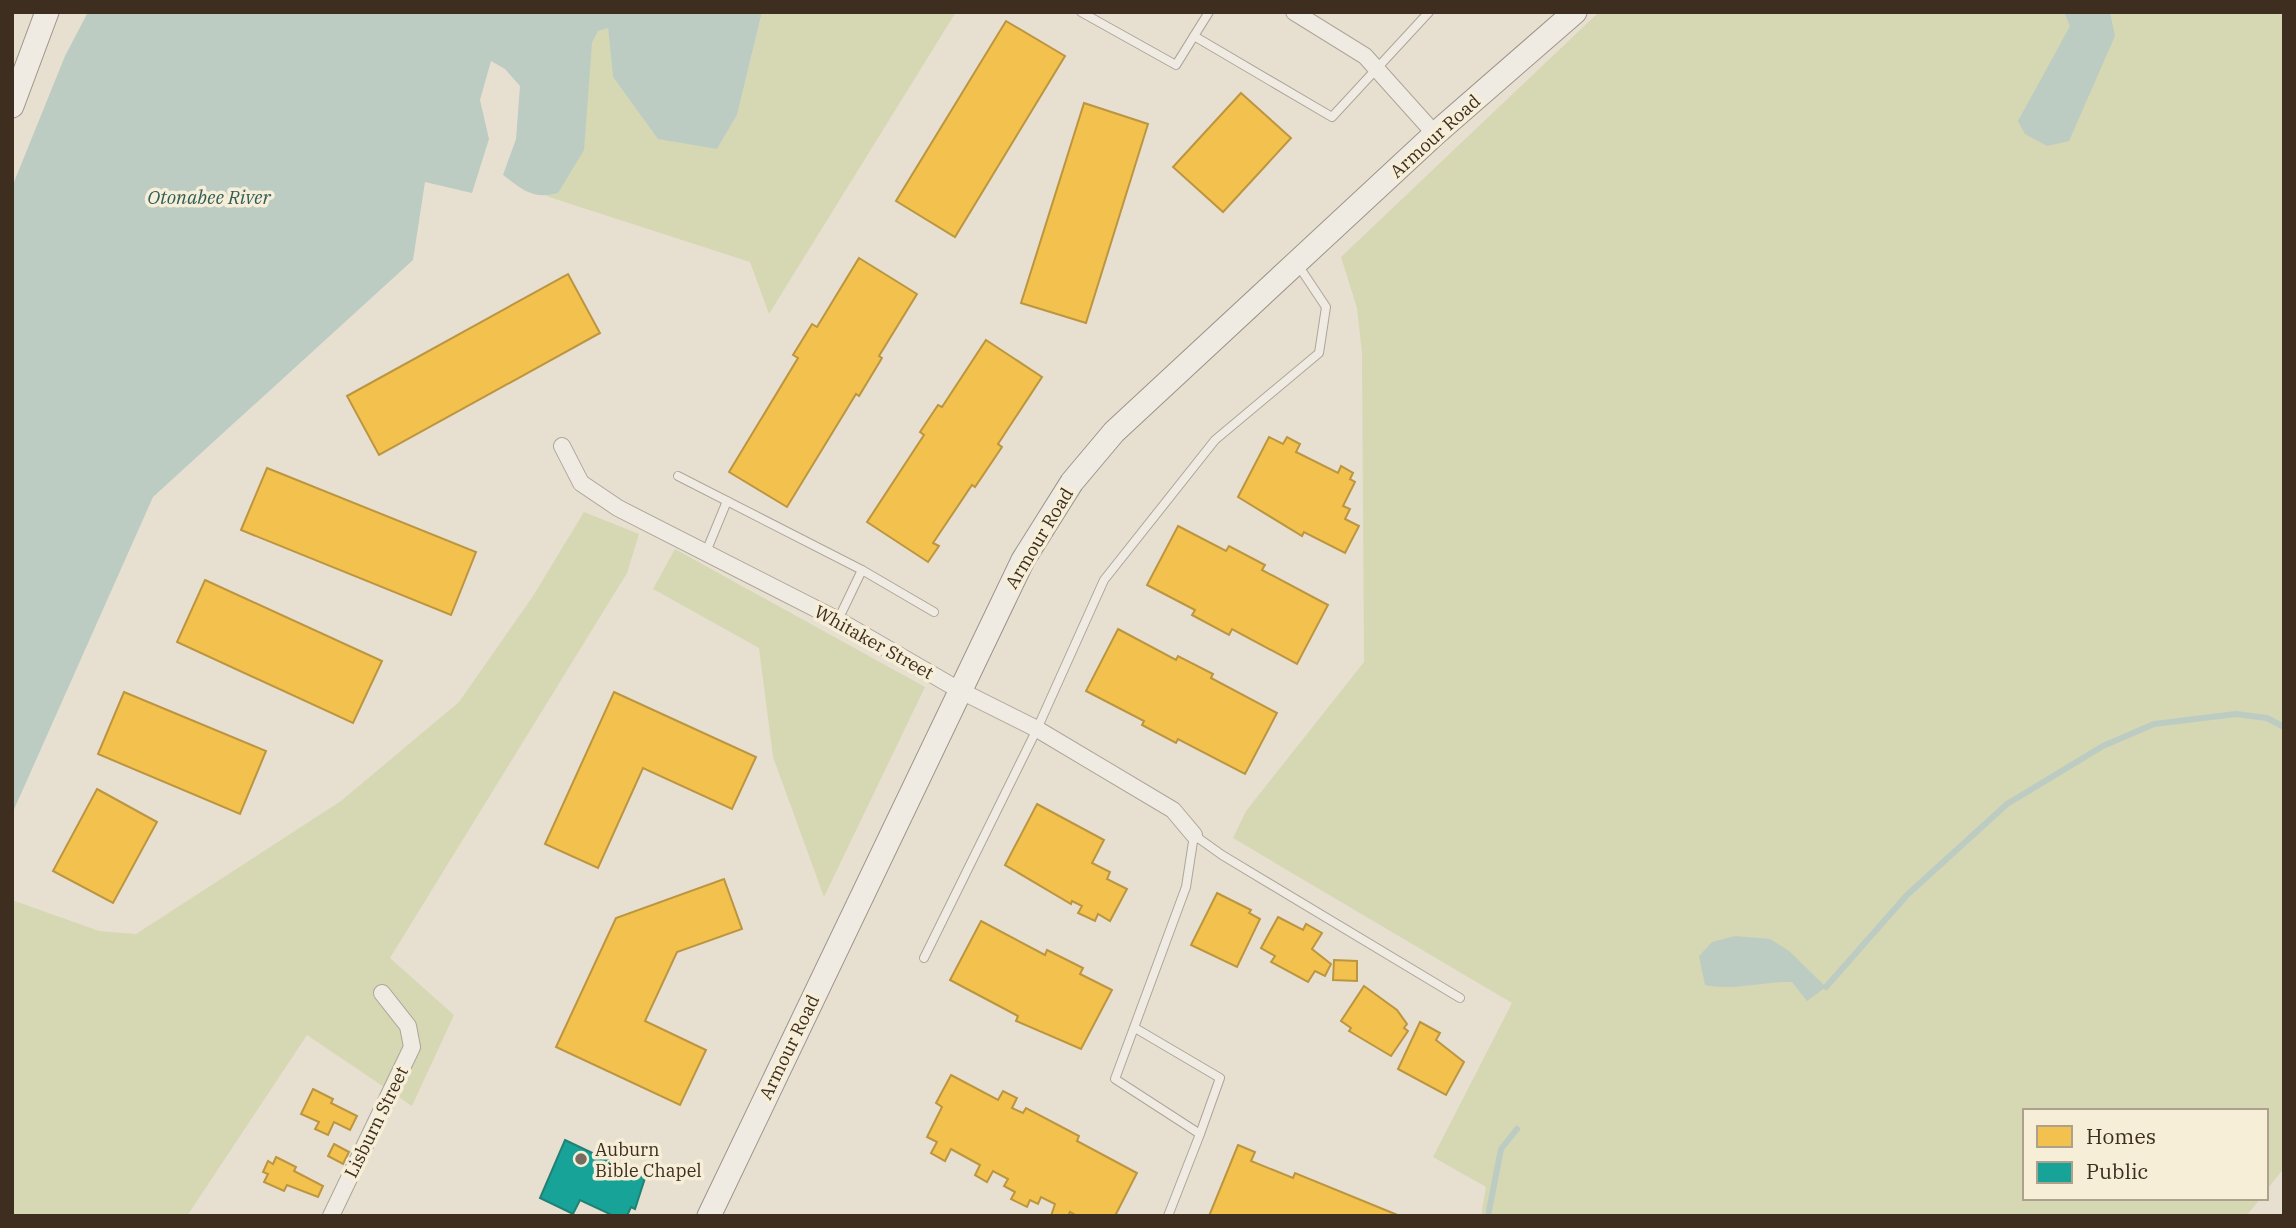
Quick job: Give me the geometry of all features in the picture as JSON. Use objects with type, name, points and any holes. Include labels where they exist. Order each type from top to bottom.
[{"type":"main road","points":[[12,106],[47,12]]},
{"type":"main road","name":"Armour Road","points":[[709,1216],[1023,560],[1072,482],[1114,432],[1435,134],[1575,12]]},
{"type":"street","points":[[1301,14],[1365,56],[1435,134]]},
{"type":"street","name":"Whitaker Street","points":[[562,446],[581,483],[618,508],[838,620],[960,690],[1037,729],[1173,810],[1194,835]]},
{"type":"street","name":"Lisburn Street","points":[[331,1216],[412,1047],[408,1026],[382,993]]},
{"type":"lane","points":[[1085,13],[1176,65],[1209,12]]},
{"type":"lane","points":[[1194,36],[1332,117],[1429,12]]},
{"type":"lane","points":[[924,958],[1037,729],[1104,580],[1215,440],[1320,353],[1326,307],[1297,263]]},
{"type":"lane","points":[[678,476],[862,570],[934,612]]},
{"type":"lane","points":[[706,552],[727,501]]},
{"type":"lane","points":[[838,620],[862,570]]},
{"type":"lane","points":[[1200,1133],[1115,1079],[1186,887],[1194,835],[1222,856],[1460,998]]},
{"type":"lane","points":[[1135,1028],[1220,1079],[1168,1216]]},
{"type":"green space","points":[[762,12],[956,12],[769,314],[750,262],[546,196],[558,193],[592,43],[598,31],[608,27],[613,77],[658,138],[717,149],[737,115]]},
{"type":"green space","points":[[1599,12],[2284,12],[2284,1168],[2268,1188],[2268,1109],[2023,1109],[2023,1200],[2259,1200],[2246,1216],[1481,1216],[1486,1187],[1433,1157],[1512,1003],[1233,838],[1246,811],[1364,662],[1362,353],[1357,308],[1341,257]]},
{"type":"green space","points":[[584,512],[639,534],[627,573],[390,958],[454,1015],[412,1106],[307,1035],[187,1216],[12,1216],[12,900],[99,931],[136,934],[341,801],[459,702],[533,596]]},
{"type":"green space","points":[[675,549],[925,687],[824,897],[773,757],[759,648],[653,589]]},
{"type":"water","name":"Otonabee River","points":[[88,12],[762,12],[737,115],[717,149],[658,139],[613,77],[608,28],[598,31],[592,43],[584,150],[558,193],[549,195],[529,192],[503,175],[516,139],[520,86],[505,69],[491,61],[480,100],[489,139],[472,193],[425,182],[413,260],[153,497],[12,814],[12,187],[65,56]]},
{"type":"water","points":[[2064,12],[2110,12],[2115,36],[2069,141],[2047,146],[2025,134],[2018,121],[2070,26]]},
{"type":"water","points":[[1735,936],[1770,939],[1789,951],[1826,987],[1807,1001],[1792,982],[1727,987],[1705,985],[1699,956],[1712,942]]},
{"type":"building: Homes","points":[[1006,21],[1065,56],[955,237],[896,201]]},
{"type":"building: Homes","points":[[1241,93],[1291,138],[1223,212],[1173,167]]},
{"type":"building: Homes","points":[[1084,103],[1148,124],[1086,323],[1021,303]]},
{"type":"building: Homes","points":[[859,258],[917,294],[879,356],[882,358],[859,396],[856,394],[787,507],[729,472],[798,358],[793,355],[812,324],[817,327]]},
{"type":"building: Homes","points":[[568,274],[600,333],[379,455],[347,396]]},
{"type":"building: Homes","points":[[986,340],[1042,377],[998,444],[1002,447],[975,487],[972,485],[933,543],[939,546],[928,562],[867,522],[924,435],[920,432],[938,405],[942,407]]},
{"type":"building: Homes","points":[[1269,437],[1283,444],[1287,437],[1300,444],[1296,452],[1338,473],[1341,466],[1353,473],[1350,479],[1355,482],[1343,506],[1350,509],[1345,519],[1359,526],[1345,553],[1304,532],[1302,536],[1238,497]]},
{"type":"building: Homes","points":[[267,468],[476,552],[451,615],[241,530]]},
{"type":"building: Homes","points":[[1178,526],[1226,551],[1229,546],[1265,565],[1262,570],[1328,605],[1297,664],[1232,629],[1229,635],[1192,615],[1195,610],[1147,585]]},
{"type":"building: Homes","points":[[205,580],[382,661],[353,723],[177,642]]},
{"type":"building: Homes","points":[[1118,629],[1176,660],[1178,656],[1213,674],[1211,678],[1277,713],[1245,774],[1178,739],[1176,743],[1142,725],[1144,721],[1086,691]]},
{"type":"building: Homes","points":[[124,692],[266,751],[240,814],[98,754]]},
{"type":"building: Homes","points":[[614,692],[756,757],[732,809],[643,768],[598,868],[545,844]]},
{"type":"building: Homes","points":[[97,789],[157,822],[113,903],[53,871]]},
{"type":"building: Homes","points":[[1037,804],[1104,840],[1092,863],[1110,872],[1107,879],[1127,889],[1110,921],[1098,914],[1095,921],[1078,913],[1082,906],[1072,901],[1071,904],[1005,865]]},
{"type":"building: Homes","points":[[724,879],[742,929],[677,952],[645,1021],[706,1050],[680,1105],[556,1047],[616,918]]},
{"type":"building: Homes","points":[[1217,893],[1251,910],[1249,913],[1260,919],[1237,967],[1191,945]]},
{"type":"building: Homes","points":[[1278,917],[1303,930],[1306,924],[1322,933],[1312,949],[1331,964],[1325,976],[1315,971],[1308,982],[1271,962],[1275,956],[1261,948]]},
{"type":"building: Homes","points":[[981,921],[1045,955],[1047,950],[1083,968],[1080,974],[1112,990],[1081,1049],[1016,1021],[1018,1016],[950,980]]},
{"type":"building: Homes","points":[[1334,960],[1357,961],[1357,981],[1333,980]]},
{"type":"building: Homes","points":[[1364,986],[1397,1010],[1407,1024],[1404,1028],[1408,1031],[1391,1056],[1349,1031],[1351,1028],[1341,1021]]},
{"type":"building: Homes","points":[[1420,1022],[1440,1033],[1436,1040],[1464,1062],[1446,1095],[1398,1069]]},
{"type":"building: Homes","points":[[951,1075],[998,1100],[1003,1091],[1017,1098],[1012,1108],[1023,1113],[1026,1108],[1079,1136],[1077,1141],[1137,1173],[1115,1216],[1077,1216],[1070,1212],[1068,1216],[1051,1216],[1055,1204],[1041,1197],[1038,1204],[1030,1200],[1027,1207],[1011,1199],[1015,1192],[1004,1186],[1008,1179],[993,1171],[987,1182],[975,1175],[980,1165],[951,1149],[945,1161],[931,1153],[937,1142],[927,1137],[942,1107],[936,1103]]},
{"type":"building: Homes","points":[[313,1089],[333,1099],[331,1103],[357,1116],[350,1130],[334,1122],[328,1135],[315,1129],[319,1122],[301,1114]]},
{"type":"building: Homes","points":[[334,1144],[349,1152],[343,1164],[328,1156]]},
{"type":"building: Homes","points":[[1238,1145],[1255,1152],[1251,1161],[1293,1178],[1295,1173],[1400,1216],[1209,1216]]},
{"type":"building: Homes","points":[[276,1157],[296,1167],[294,1171],[323,1186],[318,1197],[287,1185],[284,1191],[264,1182],[268,1174],[263,1172],[268,1161],[273,1164]]},
{"type":"building: Public","name":"Auburn Bible Chapel","points":[[565,1140],[645,1178],[635,1209],[631,1207],[627,1216],[614,1216],[580,1200],[573,1214],[540,1198]]},
{"type":"waterway","points":[[1826,987],[1907,895],[2007,804],[2103,746],[2154,724],[2236,714],[2267,718],[2284,727]]},
{"type":"waterway","points":[[1488,1216],[1501,1149],[1517,1129]]},
{"type":"place","name":"Auburn Bible Chapel","points":[[581,1159]]}]
